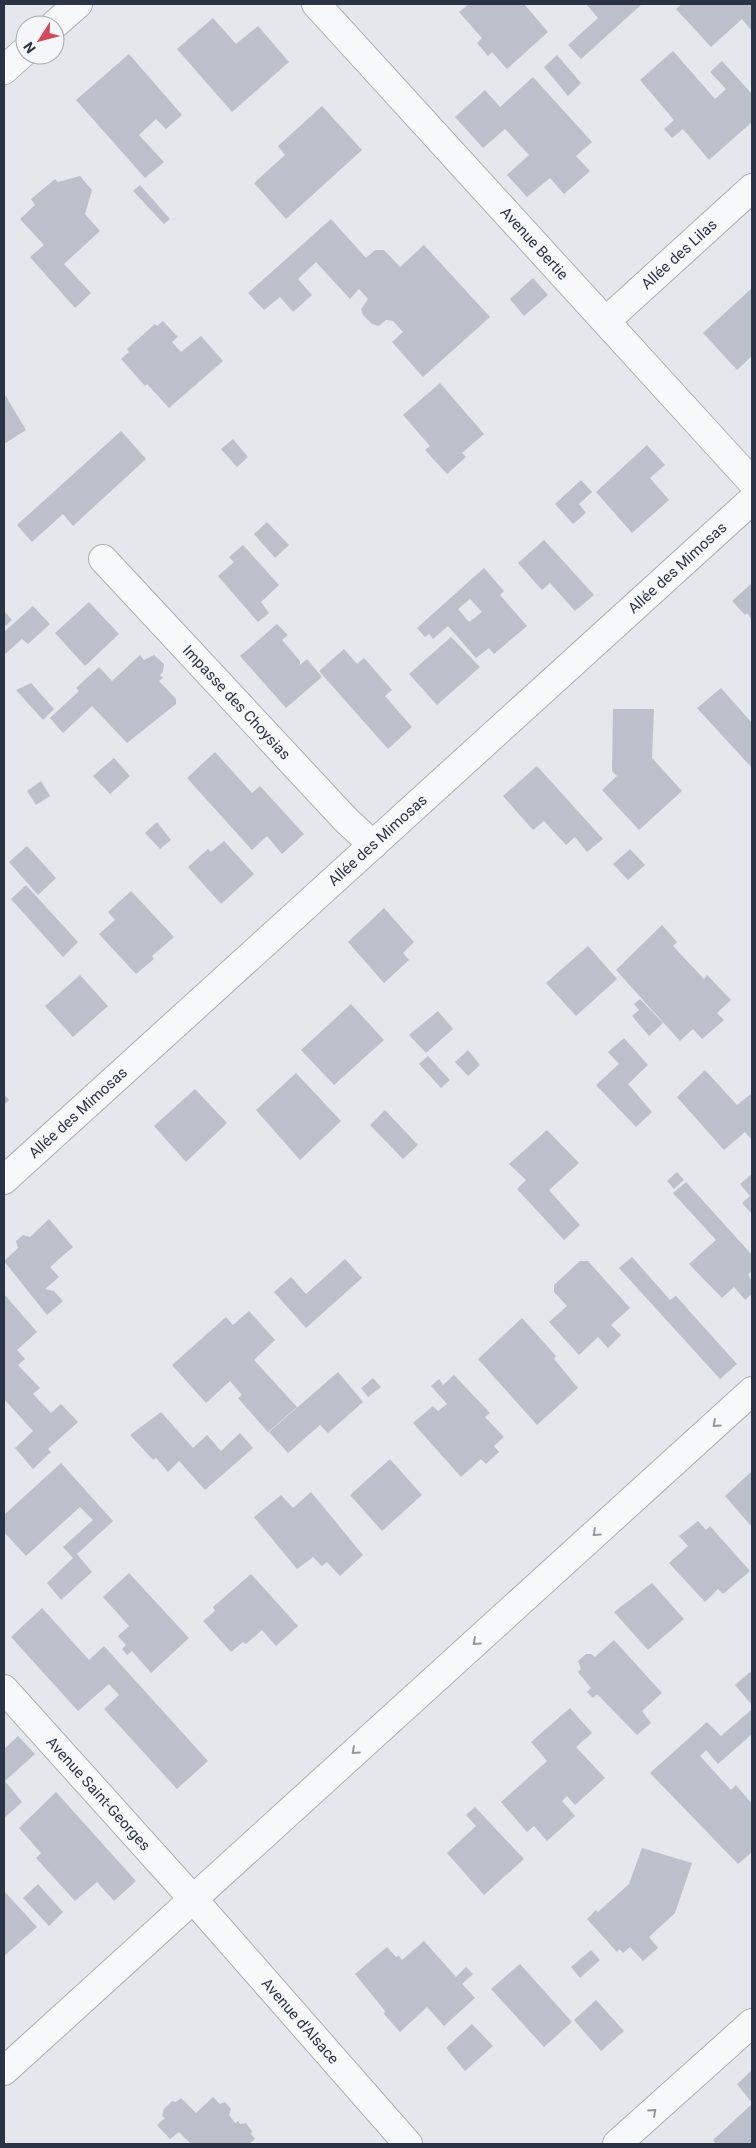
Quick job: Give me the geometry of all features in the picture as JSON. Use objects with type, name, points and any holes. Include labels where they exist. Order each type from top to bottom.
[{"type":"street","points":[[65,15],[78,4]]},
{"type":"street","name":"Avenue Bertie","points":[[316,4],[752,482]]},
{"type":"street","points":[[4,70],[15,60]]},
{"type":"street","name":"Allée des Lilas","points":[[606,321],[752,188]]},
{"type":"street","name":"Allée des Mimosas","points":[[4,1180],[752,500]]},
{"type":"street","name":"Impasse des Choysias","points":[[102,559],[346,820],[373,845]]},
{"type":"street","points":[[4,2071],[752,1391]]},
{"type":"street","name":"Avenue Saint-Georges","points":[[4,1689],[193,1899]]},
{"type":"street","name":"Avenue d'Alsace","points":[[193,1899],[408,2144]]},
{"type":"street","points":[[617,2144],[752,2023]]},
{"type":"building","points":[[469,4],[524,4],[548,32],[507,69],[492,52],[488,56],[477,43],[482,38],[459,12]]},
{"type":"building","points":[[586,4],[642,4],[581,59],[568,45],[598,18]]},
{"type":"building","points":[[682,4],[752,4],[752,31],[742,19],[711,47],[676,9]]},
{"type":"building","points":[[213,18],[236,44],[258,26],[289,62],[232,112],[177,49]]},
{"type":"building","points":[[673,51],[715,99],[726,89],[710,72],[722,61],[752,94],[752,122],[709,160],[683,129],[672,138],[664,129],[674,120],[640,80]]},
{"type":"building","points":[[129,54],[182,115],[166,129],[156,119],[139,135],[164,162],[145,178],[76,100]]},
{"type":"building","points":[[557,55],[581,83],[568,96],[544,67]]},
{"type":"building","points":[[533,77],[592,142],[576,156],[590,171],[564,194],[550,178],[527,197],[507,175],[529,155],[505,129],[483,148],[455,117],[485,90],[500,107]]},
{"type":"building","points":[[322,106],[362,150],[286,219],[254,183],[285,155],[278,146]]},
{"type":"building","points":[[80,176],[92,190],[85,214],[100,231],[64,264],[91,293],[75,308],[30,257],[44,245],[20,219],[35,205],[31,199],[55,179],[58,182]]},
{"type":"building","points":[[140,185],[170,219],[164,224],[133,191]]},
{"type":"building","points":[[331,219],[366,258],[375,250],[384,250],[400,267],[424,245],[490,317],[423,377],[392,342],[403,332],[393,321],[386,320],[379,326],[372,324],[363,315],[361,309],[368,299],[359,289],[350,299],[316,262],[298,279],[312,295],[293,312],[280,297],[264,310],[248,293]]},
{"type":"building","points":[[533,278],[548,295],[524,316],[510,299]]},
{"type":"building","points":[[752,288],[752,356],[737,370],[703,333]]},
{"type":"building","points":[[163,321],[178,337],[172,342],[181,352],[201,336],[223,361],[169,408],[147,384],[145,386],[121,359],[129,352],[127,349],[155,324],[157,326]]},
{"type":"building","points":[[440,383],[484,434],[462,453],[466,457],[447,474],[425,450],[430,446],[403,415]]},
{"type":"building","points":[[4,393],[26,430],[4,444]]},
{"type":"building","points":[[121,431],[146,459],[73,526],[63,514],[32,542],[17,525]]},
{"type":"building","points":[[233,439],[248,457],[237,467],[221,449]]},
{"type":"building","points":[[647,445],[665,465],[650,478],[669,500],[632,533],[596,492]]},
{"type":"building","points":[[581,480],[592,492],[579,504],[586,513],[573,524],[555,504]]},
{"type":"building","points":[[267,522],[289,545],[275,558],[254,534]]},
{"type":"building","points":[[544,540],[594,595],[575,611],[550,583],[542,590],[518,563]]},
{"type":"building","points":[[243,545],[279,585],[261,602],[269,613],[258,622],[218,576],[234,562],[229,557]]},
{"type":"building","points":[[484,568],[504,591],[500,595],[527,626],[494,654],[489,648],[476,658],[448,626],[433,639],[429,634],[425,637],[417,628]],"holes":[[[470,599],[482,612],[469,622],[458,609]]]},
{"type":"building","points":[[752,583],[752,620],[747,613],[745,615],[732,601]]},
{"type":"building","points":[[89,602],[119,634],[85,666],[55,633]]},
{"type":"building","points":[[33,606],[50,624],[28,644],[22,639],[4,655],[4,632]]},
{"type":"building","points":[[4,611],[12,620],[4,627]]},
{"type":"building","points":[[277,624],[288,635],[282,640],[300,661],[300,665],[307,659],[322,677],[286,708],[240,656]]},
{"type":"building","points":[[451,637],[480,667],[437,705],[409,674]]},
{"type":"building","points":[[344,649],[357,664],[364,658],[392,690],[385,696],[412,727],[388,749],[319,671]]},
{"type":"building","points":[[140,655],[144,660],[154,655],[164,664],[163,672],[160,675],[163,678],[159,681],[176,699],[176,704],[127,743],[92,706],[63,733],[50,718],[79,691],[76,688],[99,667],[112,681]]},
{"type":"building","points":[[31,683],[54,709],[43,720],[16,690]]},
{"type":"building","points":[[721,688],[752,723],[752,768],[697,708]]},
{"type":"building","points":[[613,709],[654,709],[652,758],[682,791],[639,830],[602,790],[617,776],[612,771]]},
{"type":"building","points":[[215,752],[252,793],[260,786],[304,834],[282,854],[267,836],[252,850],[187,778]]},
{"type":"building","points":[[114,758],[130,776],[110,794],[93,776]]},
{"type":"building","points":[[537,766],[603,839],[587,852],[575,837],[566,845],[544,821],[533,830],[503,796]]},
{"type":"building","points":[[41,781],[50,796],[36,805],[27,791]]},
{"type":"building","points":[[157,822],[171,840],[160,849],[145,833]]},
{"type":"building","points":[[224,841],[254,874],[221,904],[188,867],[208,849],[211,852]]},
{"type":"building","points":[[27,846],[56,878],[38,895],[9,862]]},
{"type":"building","points":[[630,849],[645,865],[628,880],[613,864]]},
{"type":"building","points":[[26,885],[78,942],[63,957],[11,899]]},
{"type":"building","points":[[131,891],[174,937],[152,956],[154,959],[136,974],[99,934],[115,920],[108,912]]},
{"type":"building","points":[[384,908],[414,942],[403,953],[409,960],[384,983],[348,942]]},
{"type":"building","points":[[662,925],[677,942],[673,946],[704,979],[707,975],[731,1000],[717,1013],[724,1020],[702,1039],[693,1029],[680,1041],[616,970]]},
{"type":"building","points":[[588,946],[617,979],[576,1016],[546,983]]},
{"type":"building","points":[[80,975],[108,1006],[73,1037],[45,1006]]},
{"type":"building","points":[[640,999],[663,1023],[649,1036],[632,1016],[639,1010],[634,1004]]},
{"type":"building","points":[[351,1004],[384,1040],[334,1085],[301,1050]]},
{"type":"building","points":[[438,1011],[453,1029],[426,1053],[409,1035]]},
{"type":"building","points":[[624,1038],[648,1065],[628,1084],[652,1112],[636,1127],[596,1085],[619,1064],[608,1052]]},
{"type":"building","points":[[468,1050],[480,1065],[468,1076],[455,1062]]},
{"type":"building","points":[[428,1056],[450,1080],[441,1088],[419,1064]]},
{"type":"building","points":[[705,1070],[737,1105],[752,1093],[752,1140],[745,1132],[724,1150],[677,1097]]},
{"type":"building","points":[[296,1073],[341,1121],[300,1160],[256,1110]]},
{"type":"building","points":[[195,1089],[227,1123],[186,1162],[154,1126]]},
{"type":"building","points":[[4,1094],[9,1100],[4,1105]]},
{"type":"building","points":[[385,1110],[418,1145],[403,1159],[370,1125]]},
{"type":"building","points":[[547,1130],[579,1163],[549,1190],[580,1225],[564,1240],[517,1189],[526,1180],[509,1164]]},
{"type":"building","points":[[677,1172],[684,1180],[674,1189],[667,1181]]},
{"type":"building","points":[[752,1174],[752,1214],[742,1203],[750,1196],[740,1184]]},
{"type":"building","points":[[686,1182],[752,1255],[752,1270],[748,1275],[752,1281],[752,1294],[745,1300],[734,1287],[722,1298],[689,1264],[716,1240],[673,1193]]},
{"type":"building","points":[[49,1219],[73,1247],[50,1267],[59,1277],[45,1289],[54,1291],[63,1301],[47,1315],[4,1261],[18,1248],[16,1241],[23,1235],[30,1237]]},
{"type":"building","points":[[632,1257],[670,1300],[676,1296],[737,1364],[720,1379],[619,1268]]},
{"type":"building","points":[[345,1259],[362,1278],[306,1328],[274,1292],[291,1277],[306,1294]]},
{"type":"building","points":[[580,1261],[588,1261],[630,1308],[611,1325],[621,1335],[608,1348],[598,1337],[579,1355],[549,1322],[567,1306],[554,1292],[554,1285]]},
{"type":"building","points":[[4,1294],[37,1332],[17,1350],[25,1359],[18,1365],[40,1388],[33,1394],[51,1413],[61,1404],[78,1422],[48,1449],[51,1452],[33,1469],[15,1448],[33,1431],[4,1399]]},
{"type":"building","points":[[249,1311],[275,1340],[254,1360],[297,1407],[268,1432],[238,1398],[242,1395],[230,1381],[206,1403],[172,1365],[226,1317],[233,1325]]},
{"type":"building","points":[[522,1318],[556,1356],[554,1359],[578,1388],[537,1425],[478,1359]]},
{"type":"building","points":[[338,1372],[363,1402],[328,1433],[320,1425],[288,1453],[269,1432]]},
{"type":"building","points":[[454,1375],[490,1413],[485,1417],[504,1437],[494,1446],[499,1452],[486,1464],[481,1459],[461,1477],[413,1423],[433,1406],[438,1411],[447,1404],[431,1386],[439,1379],[443,1385]]},
{"type":"building","points":[[373,1378],[381,1387],[368,1397],[361,1388]]},
{"type":"building","points":[[161,1412],[193,1448],[207,1435],[221,1451],[240,1433],[253,1448],[205,1490],[179,1461],[168,1472],[156,1458],[153,1460],[130,1435]]},
{"type":"building","points":[[390,1459],[422,1495],[382,1531],[350,1495]]},
{"type":"building","points":[[61,1463],[113,1521],[77,1554],[92,1572],[61,1600],[47,1583],[73,1558],[63,1547],[93,1520],[80,1507],[26,1556],[4,1532],[4,1515]]},
{"type":"building","points":[[752,1471],[752,1527],[725,1496]]},
{"type":"building","points":[[311,1492],[363,1555],[340,1576],[327,1562],[322,1566],[313,1557],[297,1569],[254,1517],[281,1495],[293,1508]]},
{"type":"building","points":[[698,1521],[706,1530],[710,1526],[750,1571],[723,1594],[718,1589],[705,1602],[669,1563],[688,1546],[679,1536]]},
{"type":"building","points":[[129,1573],[189,1638],[151,1673],[132,1651],[127,1655],[122,1649],[126,1645],[118,1636],[129,1626],[103,1597]]},
{"type":"building","points":[[251,1574],[298,1626],[276,1646],[262,1630],[246,1644],[243,1642],[231,1652],[203,1621],[215,1611],[213,1607]]},
{"type":"building","points":[[652,1583],[684,1619],[648,1650],[614,1612]]},
{"type":"building","points":[[42,1608],[89,1660],[104,1646],[208,1761],[177,1789],[104,1709],[119,1695],[109,1684],[78,1711],[11,1637]]},
{"type":"building","points":[[614,1640],[662,1693],[642,1711],[651,1723],[637,1735],[597,1694],[593,1698],[587,1692],[591,1688],[578,1672],[581,1669],[578,1661],[586,1654],[591,1654],[595,1657]]},
{"type":"building","points":[[750,1672],[752,1674],[752,1705],[735,1685]]},
{"type":"building","points":[[570,1708],[592,1733],[576,1747],[605,1778],[575,1805],[567,1796],[562,1801],[575,1816],[547,1841],[534,1826],[527,1832],[501,1802],[547,1761],[531,1742]]},
{"type":"building","points":[[751,1710],[752,1734],[718,1764],[706,1750],[700,1756],[731,1790],[736,1785],[752,1804],[752,1852],[738,1864],[650,1773],[707,1722],[721,1736]]},
{"type":"building","points":[[18,1736],[35,1754],[5,1781],[22,1802],[4,1818],[4,1749]]},
{"type":"building","points":[[56,1792],[136,1881],[114,1901],[97,1882],[75,1901],[36,1858],[41,1853],[19,1828]]},
{"type":"building","points":[[475,1807],[524,1859],[484,1895],[447,1853],[476,1826],[466,1815]]},
{"type":"building","points":[[642,1848],[692,1863],[675,1913],[649,1937],[658,1948],[643,1961],[630,1947],[623,1953],[619,1949],[617,1952],[587,1919],[596,1910],[598,1912],[629,1884]]},
{"type":"building","points":[[38,1884],[63,1912],[49,1926],[23,1898]]},
{"type":"building","points":[[4,1891],[37,1927],[4,1956]]},
{"type":"building","points":[[424,1941],[456,1977],[466,1967],[473,1974],[462,1984],[475,1998],[444,2026],[427,2007],[400,2032],[384,2014],[385,2011],[355,1974],[387,1947],[396,1957],[399,1956],[402,1960]]},
{"type":"building","points":[[591,1950],[600,1960],[580,1978],[571,1967]]},
{"type":"building","points":[[520,1964],[572,2022],[544,2047],[491,1989]]},
{"type":"building","points":[[596,2000],[624,2031],[601,2051],[574,2020]]},
{"type":"building","points":[[472,2024],[493,2046],[465,2071],[446,2048]]},
{"type":"building","points":[[752,2072],[752,2103],[737,2084]]},
{"type":"building","points":[[213,2097],[220,2104],[225,2102],[231,2109],[229,2115],[235,2123],[238,2121],[240,2124],[246,2123],[255,2139],[249,2144],[191,2144],[179,2132],[170,2139],[157,2125],[165,2118],[162,2116],[164,2109],[172,2101],[176,2102],[181,2098],[196,2113]]},
{"type":"building","points":[[752,2104],[752,2144],[716,2144],[713,2140]]}]
